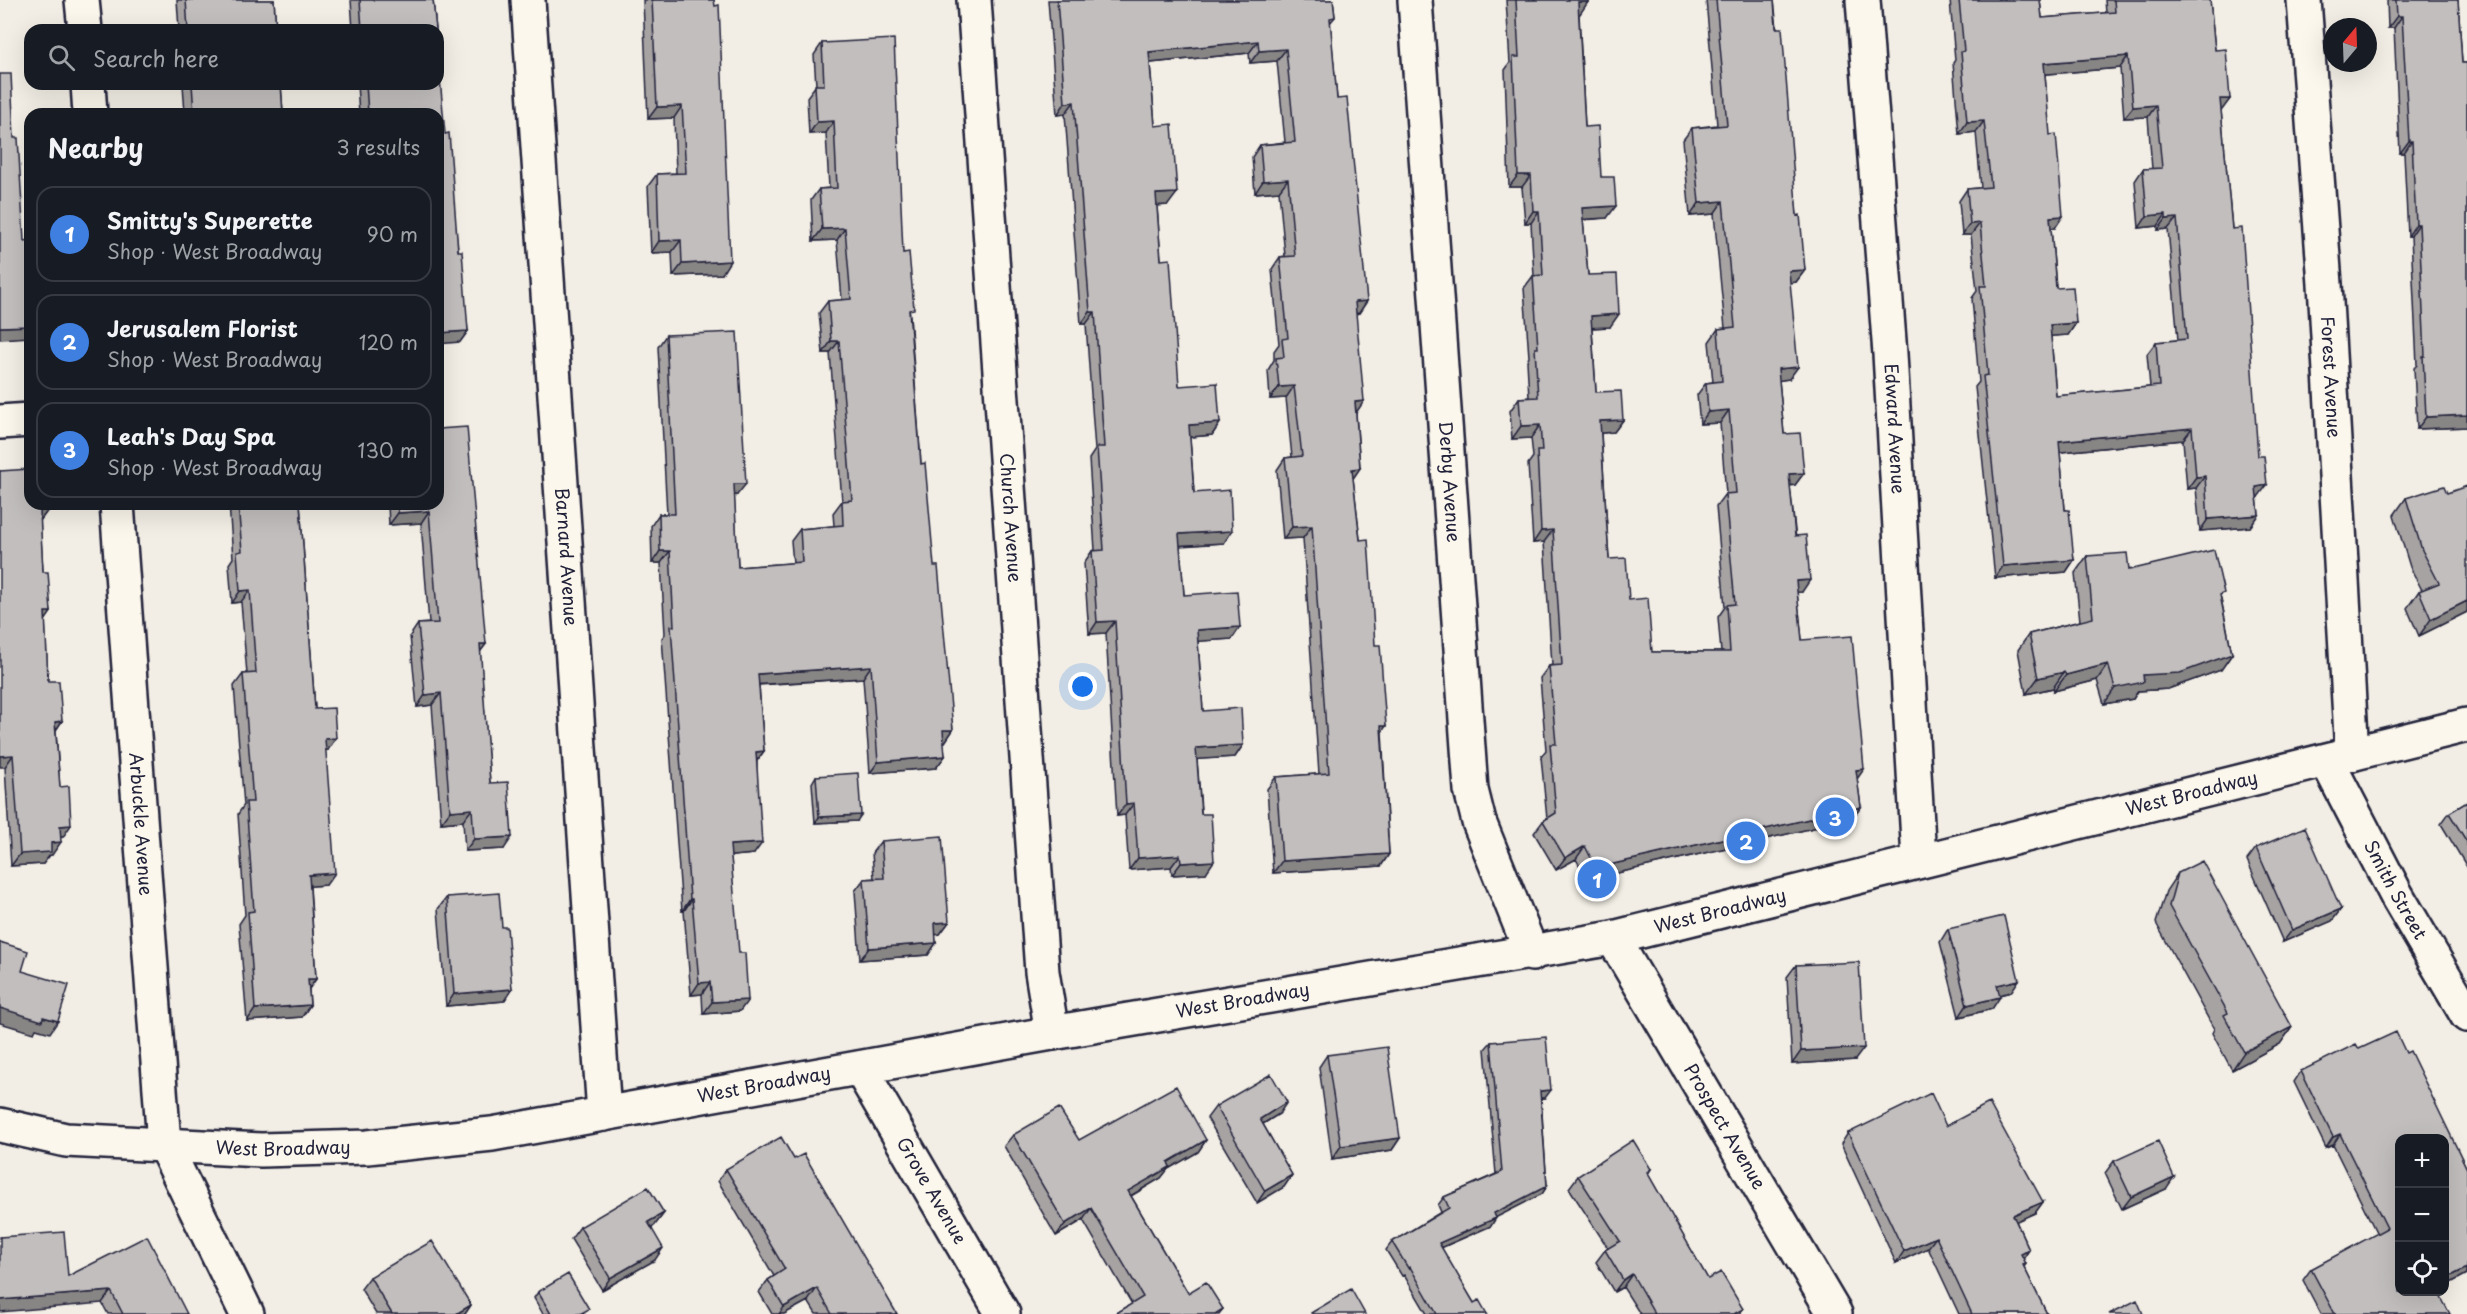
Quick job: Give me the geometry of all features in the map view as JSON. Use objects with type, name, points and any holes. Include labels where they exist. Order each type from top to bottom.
[{"type":"street","points":[[82,0],[84,24]]},
{"type":"street","name":"Barnard Avenue","points":[[528,0],[604,1114]]},
{"type":"street","name":"Church Avenue","points":[[974,0],[1041,960],[1052,1034]]},
{"type":"street","name":"Derby Avenue","points":[[1415,0],[1471,790],[1479,822],[1532,954]]},
{"type":"street","name":"Edward Avenue","points":[[1863,0],[1890,354],[1919,859]]},
{"type":"street","name":"Forest Avenue","points":[[2304,0],[2325,284],[2340,758]]},
{"type":"street","points":[[88,90],[90,108]]},
{"type":"street","points":[[0,422],[24,420]]},
{"type":"street","name":"Arbuckle Avenue","points":[[117,510],[164,1144]]},
{"type":"street","name":"West Broadway","points":[[0,1125],[66,1140],[261,1150],[367,1147],[492,1134],[1052,1034],[1532,954],[1613,938],[1919,859],[2340,758],[2467,724]]},
{"type":"street","name":"Smith Street","points":[[2340,758],[2397,896],[2467,1015]]},
{"type":"street","name":"Prospect Avenue","points":[[1613,938],[1835,1314]]},
{"type":"street","name":"Grove Avenue","points":[[860,1068],[1003,1314]]},
{"type":"street","points":[[164,1144],[247,1314]]},
{"type":"building","points":[[186,0],[274,0],[276,24],[188,24]]},
{"type":"building","points":[[360,0],[433,0],[435,24],[362,24]]},
{"type":"building","points":[[652,0],[714,0],[715,6],[719,5],[730,261],[682,264],[681,240],[659,241],[657,174],[686,173],[682,106],[657,107]]},
{"type":"building","points":[[1057,0],[1333,0],[1335,17],[1330,18],[1337,99],[1347,98],[1367,301],[1355,302],[1364,401],[1355,402],[1360,468],[1352,469],[1360,540],[1368,539],[1375,645],[1380,645],[1386,726],[1381,726],[1389,854],[1282,861],[1276,777],[1329,773],[1312,526],[1292,527],[1285,458],[1302,456],[1294,386],[1279,387],[1276,358],[1284,357],[1282,339],[1288,338],[1280,257],[1295,256],[1288,179],[1263,181],[1260,145],[1295,142],[1286,49],[1259,51],[1258,41],[1149,52],[1155,126],[1172,124],[1177,193],[1156,194],[1161,260],[1170,259],[1179,386],[1217,383],[1220,423],[1189,425],[1194,493],[1230,490],[1232,531],[1179,534],[1184,595],[1237,591],[1240,627],[1197,630],[1203,711],[1241,708],[1243,745],[1196,748],[1201,814],[1211,814],[1214,861],[1181,863],[1180,855],[1138,858],[1134,803],[1126,804],[1115,621],[1097,622],[1092,551],[1104,550],[1097,447],[1104,447],[1095,312],[1090,312],[1074,102],[1065,103]]},
{"type":"building","points":[[1516,0],[1588,0],[1588,2],[1578,2],[1585,127],[1598,126],[1601,177],[1614,177],[1616,206],[1582,208],[1588,275],[1617,274],[1619,314],[1591,316],[1596,392],[1621,391],[1623,420],[1600,421],[1609,559],[1626,558],[1629,600],[1648,598],[1652,652],[1730,652],[1727,605],[1735,604],[1725,494],[1736,493],[1729,410],[1708,412],[1706,383],[1722,381],[1718,329],[1735,327],[1723,201],[1699,203],[1692,128],[1727,125],[1716,0],[1774,0],[1776,28],[1782,28],[1797,216],[1800,215],[1805,270],[1789,271],[1798,367],[1778,369],[1784,434],[1800,433],[1804,473],[1789,474],[1795,536],[1806,535],[1810,580],[1796,581],[1802,640],[1852,636],[1864,769],[1856,770],[1861,807],[1596,868],[1585,846],[1565,858],[1543,821],[1556,813],[1550,744],[1556,744],[1549,666],[1562,665],[1553,530],[1541,531],[1537,451],[1542,451],[1540,425],[1521,426],[1519,398],[1538,397],[1535,348],[1538,348],[1533,276],[1543,275],[1539,211],[1533,211],[1531,175],[1518,175],[1513,57],[1519,57]]},
{"type":"building","points":[[1959,0],[2040,0],[2042,18],[2115,12],[2114,0],[2210,0],[2215,50],[2226,49],[2230,99],[2220,99],[2232,229],[2242,228],[2258,456],[2264,456],[2267,485],[2256,487],[2259,515],[2208,519],[2205,476],[2196,477],[2192,428],[2059,441],[2065,510],[2069,510],[2074,560],[2003,566],[1983,376],[1988,375],[1980,286],[1986,286],[1980,223],[1970,224],[1967,189],[1991,187],[1984,121],[1967,122],[1961,52],[1964,51]],"holes":[[[2128,56],[2133,107],[2156,105],[2162,168],[2143,169],[2147,216],[2166,214],[2166,219],[2177,218],[2187,339],[2156,342],[2159,386],[2056,396],[2050,325],[2076,323],[2073,287],[2056,288],[2050,217],[2063,216],[2056,134],[2050,135],[2044,63]]]},
{"type":"building","points":[[2396,0],[2458,0],[2462,63],[2467,63],[2467,415],[2426,417],[2419,224],[2416,224],[2412,141],[2409,141],[2402,16],[2397,16]]},
{"type":"building","points":[[894,39],[903,253],[909,252],[914,309],[909,310],[921,464],[925,463],[934,566],[938,566],[953,730],[943,730],[945,756],[878,762],[871,666],[758,674],[764,751],[756,752],[762,843],[730,845],[739,953],[745,953],[748,1000],[712,1002],[710,982],[699,983],[692,899],[690,899],[671,626],[674,626],[670,551],[660,551],[659,514],[675,514],[666,335],[737,332],[746,484],[734,484],[738,567],[802,562],[800,529],[843,525],[842,501],[852,500],[839,341],[831,341],[828,301],[851,299],[845,228],[822,229],[819,189],[837,188],[834,121],[817,122],[815,85],[824,85],[822,43]]},
{"type":"building","points":[[0,74],[11,74],[14,138],[18,138],[24,241],[24,326],[0,327]]},
{"type":"building","points":[[192,90],[281,90],[283,108],[194,108]]},
{"type":"building","points":[[366,90],[441,90],[443,108],[368,108]]},
{"type":"building","points":[[444,123],[445,134],[449,133],[458,251],[462,251],[468,331],[444,333]]},
{"type":"building","points":[[467,427],[486,644],[480,644],[490,783],[508,782],[512,837],[474,839],[472,809],[450,811],[441,693],[425,695],[418,624],[438,623],[429,511],[398,513],[398,510],[444,510],[444,429]]},
{"type":"building","points":[[24,469],[24,510],[48,510],[40,511],[43,572],[48,572],[51,612],[45,612],[48,681],[59,681],[62,721],[55,722],[60,787],[69,786],[71,825],[60,826],[61,842],[51,843],[51,852],[20,854],[13,755],[0,756],[0,471]]},
{"type":"building","points":[[2444,486],[2447,493],[2467,486],[2467,601],[2431,619],[2419,591],[2439,583],[2422,550],[2406,498]]},
{"type":"building","points":[[239,510],[300,510],[315,709],[334,708],[336,738],[325,739],[335,873],[309,875],[316,979],[308,979],[310,1005],[255,1009],[248,912],[254,911],[246,802],[253,802],[243,674],[256,673],[250,590],[240,591],[237,552],[242,551]]},
{"type":"building","points":[[2214,550],[2224,593],[2220,595],[2232,654],[2180,673],[2143,675],[2144,682],[2115,688],[2108,664],[2066,675],[2064,672],[2038,678],[2029,634],[2093,618],[2087,556],[2127,553],[2129,570]]},
{"type":"building","points":[[858,773],[861,815],[819,817],[816,776]]},
{"type":"building","points":[[2467,802],[2467,842],[2449,813]]},
{"type":"building","points":[[2305,827],[2341,909],[2292,930],[2256,848]]},
{"type":"building","points":[[942,836],[949,922],[935,923],[936,943],[869,948],[864,879],[884,878],[881,841]]},
{"type":"building","points":[[2202,861],[2292,1027],[2244,1052],[2224,1015],[2228,1013],[2169,906],[2178,873]]},
{"type":"building","points":[[499,893],[502,927],[507,927],[512,989],[454,994],[447,897]]},
{"type":"building","points":[[2004,916],[2019,980],[1997,985],[2000,997],[1967,1005],[1948,929]]},
{"type":"building","points":[[0,942],[28,951],[22,971],[69,985],[58,1021],[43,1017],[42,1021],[0,1008]]},
{"type":"building","points":[[1859,962],[1864,1048],[1801,1051],[1796,965]]},
{"type":"building","points":[[2396,1032],[2406,1053],[2410,1051],[2467,1169],[2467,1268],[2449,1277],[2449,1134],[2395,1134],[2395,1296],[2440,1296],[2450,1314],[2335,1314],[2311,1269],[2387,1228],[2340,1134],[2333,1137],[2301,1071],[2356,1044],[2359,1049]]},
{"type":"building","points":[[1546,1037],[1551,1090],[1540,1091],[1547,1186],[1494,1213],[1496,1218],[1439,1243],[1474,1303],[1479,1300],[1487,1314],[1437,1314],[1410,1267],[1408,1268],[1392,1242],[1449,1208],[1444,1197],[1502,1172],[1491,1042]]},
{"type":"building","points":[[1387,1047],[1400,1138],[1341,1146],[1327,1055]]},
{"type":"building","points":[[1271,1074],[1287,1102],[1260,1119],[1292,1175],[1265,1191],[1216,1106]]},
{"type":"building","points":[[1176,1086],[1206,1140],[1168,1162],[1170,1167],[1128,1191],[1188,1293],[1206,1282],[1223,1309],[1215,1314],[1115,1314],[1143,1297],[1091,1208],[1065,1224],[1013,1135],[1059,1108],[1079,1140]]},
{"type":"building","points":[[1931,1093],[1946,1126],[1989,1103],[2043,1202],[2013,1215],[2029,1250],[2021,1254],[2026,1264],[2023,1265],[2047,1314],[1972,1314],[1936,1237],[1904,1251],[1848,1133]]},
{"type":"building","points":[[781,1137],[794,1159],[804,1154],[897,1314],[832,1314],[817,1288],[784,1307],[768,1280],[785,1269],[726,1169]]},
{"type":"building","points":[[1633,1140],[1651,1169],[1647,1172],[1708,1279],[1721,1272],[1743,1309],[1734,1314],[1655,1314],[1632,1274],[1623,1280],[1605,1250],[1620,1241],[1578,1176]]},
{"type":"building","points":[[2158,1141],[2174,1177],[2131,1197],[2114,1161]]},
{"type":"building","points":[[648,1187],[664,1213],[648,1222],[663,1248],[610,1278],[580,1227]]},
{"type":"building","points":[[64,1232],[68,1276],[147,1236],[187,1314],[123,1314],[111,1291],[0,1300],[0,1237]]},
{"type":"building","points":[[432,1241],[471,1305],[456,1314],[392,1314],[370,1277]]},
{"type":"building","points":[[568,1274],[589,1309],[580,1314],[551,1314],[538,1292]]},
{"type":"building","points":[[1351,1289],[1365,1314],[1311,1313]]},
{"type":"building","points":[[2137,1300],[2143,1314],[2109,1314]]},
{"type":"place","name":"Leah's Day Spa","points":[[1835,817]]},
{"type":"place","name":"Jerusalem Florist","points":[[1746,841]]},
{"type":"place","name":"Smitty's Superette","points":[[1597,879]]}]
